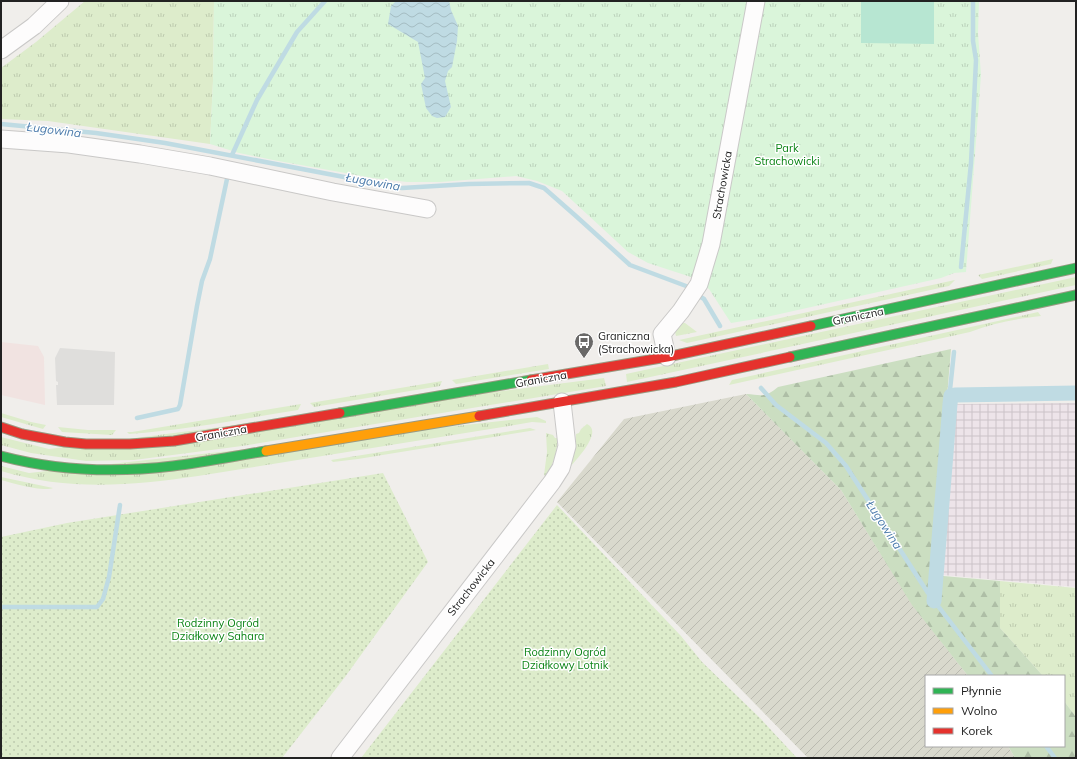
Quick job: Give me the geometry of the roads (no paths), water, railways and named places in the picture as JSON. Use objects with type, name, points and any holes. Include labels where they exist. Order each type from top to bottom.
[{"type":"main road","name":"Graniczna","points":[[1,427],[17,433],[39,438],[89,445],[124,445],[174,441],[667,357],[1076,268]]},
{"type":"main road","points":[[1,456],[52,467],[79,470],[146,470],[174,466],[676,382],[1076,295]]},
{"type":"street","points":[[1,50],[34,26],[60,1]]},
{"type":"street","name":"Strachowicka","points":[[667,357],[662,334],[700,284],[711,244],[756,1]]},
{"type":"street","points":[[1,139],[69,144],[140,154],[210,166],[333,192],[427,209]]},
{"type":"street","name":"Strachowicka","points":[[340,758],[552,482],[561,468],[568,446],[562,402]]},
{"type":"water","points":[[396,1],[449,1],[458,26],[452,67],[448,71],[445,81],[451,107],[445,117],[437,118],[432,116],[426,108],[421,84],[425,78],[418,42],[388,24],[391,6]]},
{"type":"waterway","points":[[232,155],[257,100],[297,32],[325,1]]},
{"type":"waterway","points":[[961,267],[971,163],[976,60],[973,41],[973,1]]},
{"type":"waterway","name":"Ługowina","points":[[1,124],[96,133],[165,143],[402,188],[469,184],[529,183],[544,188],[630,265],[691,289]]},
{"type":"waterway","points":[[137,418],[178,409],[180,405],[202,281],[210,259],[227,179]]},
{"type":"waterway","name":"Ługowina","points":[[696,294],[704,299],[720,326]]},
{"type":"waterway","points":[[951,396],[950,390],[954,352]]},
{"type":"waterway","name":"Ługowina","points":[[761,388],[776,405],[826,443],[846,466],[928,593],[991,675]]},
{"type":"waterway","points":[[934,601],[951,396],[1076,393]]},
{"type":"waterway","points":[[1,607],[97,607],[103,599],[109,577],[120,505]]},
{"type":"waterway","name":"Ługowina","points":[[1047,747],[1055,758]]},
{"type":"place","name":"Graniczna (Strachowicka)","points":[[584,359]]},
{"type":"park label","name":"Park Strachowicki","points":[[787,154]]},
{"type":"park label","name":"Rodzinny Ogród Działkowy Sahara","points":[[218,629]]},
{"type":"park label","name":"Rodzinny Ogród Działkowy Lotnik","points":[[565,658]]}]
